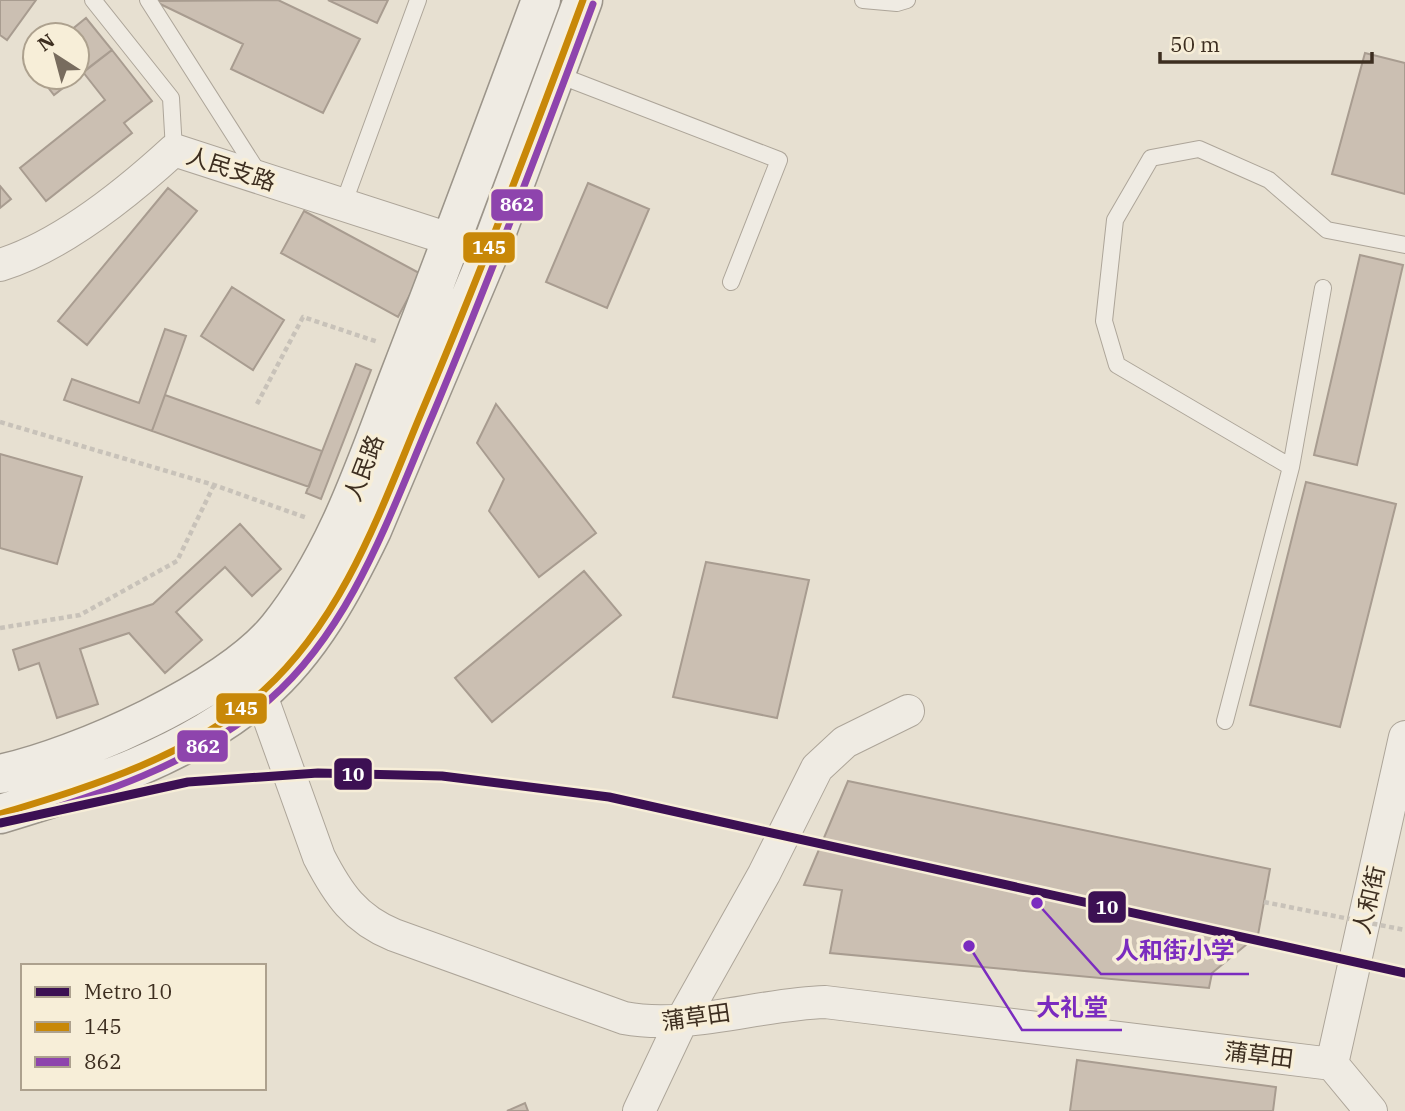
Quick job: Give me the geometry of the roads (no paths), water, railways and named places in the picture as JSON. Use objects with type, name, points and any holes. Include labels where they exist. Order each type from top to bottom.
[{"type":"main road","name":"人民路","points":[[0,774],[63,754],[113,734],[166,708],[254,676],[278,628],[340,530],[541,0]]},
{"type":"main road","name":"人民路","points":[[0,814],[130,769],[185,743],[254,676],[308,641],[351,572],[489,253],[583,0]]},
{"type":"street","name":"人民支路","points":[[0,265],[40,249],[135,186],[174,150],[489,253]]},
{"type":"street","name":"蒲草田","points":[[254,676],[320,857],[348,907],[371,926],[624,1018],[652,1023],[768,1006],[825,1002],[1332,1064]]},
{"type":"street","points":[[639,1111],[682,1020],[764,874],[817,768],[845,742],[908,711]]},
{"type":"street","name":"人和街","points":[[1332,1064],[1405,737]]},
{"type":"street","points":[[1332,1064],[1371,1111]]},
{"type":"lane","points":[[93,0],[171,98],[174,150]]},
{"type":"lane","points":[[148,0],[262,179]]},
{"type":"lane","points":[[343,205],[418,0]]},
{"type":"lane","points":[[863,0],[897,4],[907,0]]},
{"type":"lane","points":[[555,74],[779,160],[731,282]]},
{"type":"lane","points":[[1291,467],[1117,365],[1104,321],[1115,220],[1151,158],[1199,149],[1269,180],[1327,230],[1405,245]]},
{"type":"lane","points":[[1224,721],[1291,467],[1324,288]]},
{"type":"metro line","name":"10","points":[[0,823],[188,782],[318,773],[442,776],[609,797],[1405,973]]},
{"type":"place","name":"人和街小学","points":[[1037,903]]},
{"type":"place","name":"大礼堂","points":[[969,946]]}]
